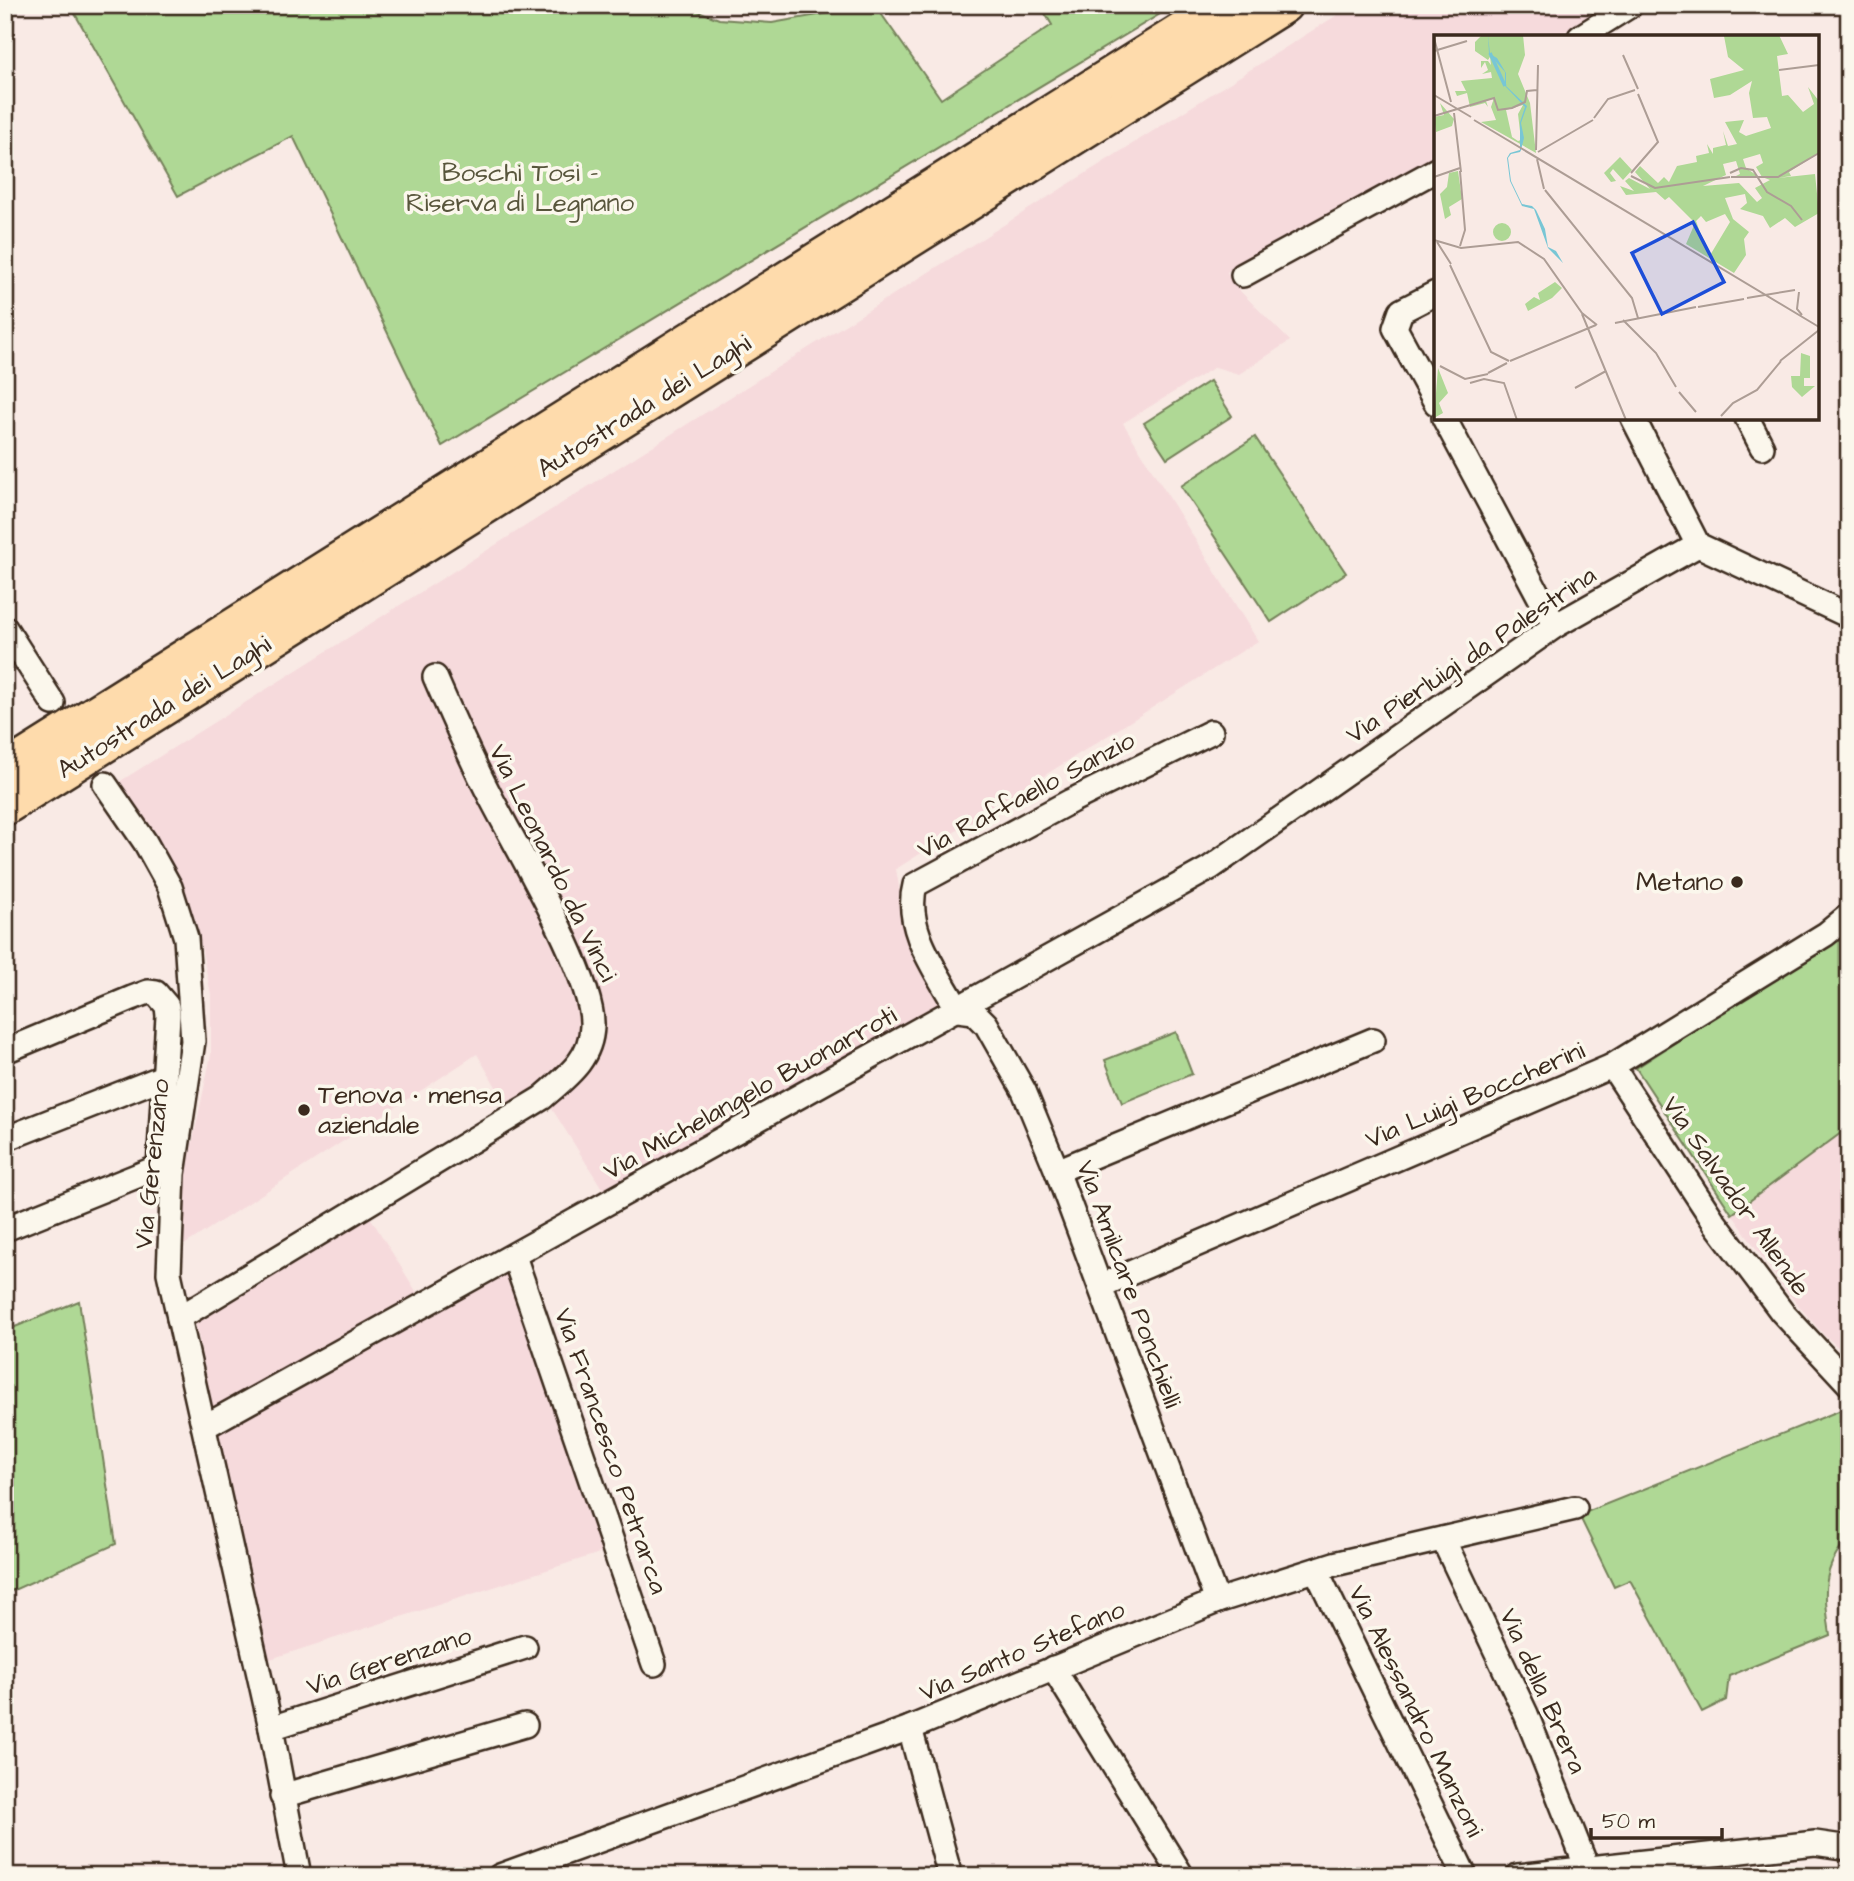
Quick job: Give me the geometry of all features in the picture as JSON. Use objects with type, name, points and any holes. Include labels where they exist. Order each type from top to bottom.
[{"type":"highway","name":"Autostrada dei Laghi","points":[[5,770],[1223,5]]},
{"type":"highway","name":"Autostrada dei Laghi","points":[[5,807],[1284,5]]},
{"type":"street","points":[[1583,35],[1631,5]]},
{"type":"street","points":[[1243,275],[1434,171]]},
{"type":"street","points":[[1434,294],[1401,311],[1395,328],[1434,399]]},
{"type":"street","points":[[1445,420],[1555,626]]},
{"type":"street","points":[[1634,420],[1698,545],[1849,616]]},
{"type":"street","points":[[1748,420],[1762,447]]},
{"type":"street","name":"Via Pierluigi da Palestrina","points":[[1314,795],[1555,626],[1698,545]]},
{"type":"street","points":[[5,628],[53,703]]},
{"type":"street","name":"Via Leonardo da Vinci","points":[[180,1318],[542,1097],[580,1065],[588,1045],[592,1026],[585,984],[474,764],[435,677]]},
{"type":"street","name":"Via Raffaello Sanzio","points":[[958,1010],[917,934],[912,897],[915,885],[1070,801],[1210,732]]},
{"type":"street","name":"Via Gerenzano","points":[[105,783],[145,842],[170,887],[186,938],[193,1041],[166,1171],[169,1273],[271,1728],[299,1876]]},
{"type":"street","name":"Via Michelangelo Buonarroti","points":[[204,1427],[1210,868],[1314,795]]},
{"type":"street","name":"Via Luigi Boccherini","points":[[1100,1286],[1612,1066],[1826,934],[1849,915]]},
{"type":"street","points":[[5,1051],[148,992],[156,993],[167,1006],[163,1077],[166,1171],[5,1229]]},
{"type":"street","name":"Via Amilcare Ponchielli","points":[[958,1010],[974,1012],[986,1024],[1024,1091],[1058,1171],[1217,1601]]},
{"type":"street","points":[[1058,1171],[1373,1040]]},
{"type":"street","name":"Via Salvador Allende","points":[[1612,1066],[1715,1223],[1782,1312],[1849,1384]]},
{"type":"street","points":[[5,1139],[163,1077]]},
{"type":"street","name":"Via Francesco Petrarca","points":[[514,1256],[654,1664]]},
{"type":"street","name":"Via Santo Stefano","points":[[505,1875],[910,1728],[1217,1601],[1316,1570],[1575,1508]]},
{"type":"street","name":"Via della Brera","points":[[1443,1539],[1526,1714],[1587,1868]]},
{"type":"street","name":"Via Alessandro Manzoni","points":[[1316,1570],[1465,1876]]},
{"type":"street","name":"Via Gerenzano","points":[[271,1728],[525,1647]]},
{"type":"street","points":[[1053,1668],[1182,1876]]},
{"type":"street","points":[[282,1796],[525,1725]]},
{"type":"street","points":[[910,1728],[950,1876]]},
{"type":"street","points":[[1518,1876],[1815,1843],[1849,1848]]},
{"type":"shaded area","points":[[1353,5],[1602,5],[1561,35],[1434,35],[1434,157],[1227,272],[1233,284],[1290,341],[1239,374],[1215,367],[1123,423],[1258,641],[896,869],[908,939],[949,1008],[605,1193],[542,1093],[510,1111],[477,1054],[181,1247],[181,1197],[211,1055],[211,994],[195,918],[119,782]]},
{"type":"shaded area","points":[[1849,1127],[1849,1357],[1824,1335],[1785,1290],[1732,1214]]},
{"type":"shaded area","points":[[370,1217],[419,1296],[503,1250],[609,1550],[264,1661],[195,1321]]},
{"type":"green space","name":"Boschi Tosi - Riserva di Legnano","points":[[70,5],[682,5],[719,19],[772,23],[875,5],[941,99],[1052,25],[1040,5],[1175,5],[442,446],[293,136],[178,196]]},
{"type":"green space","points":[[1210,381],[1232,416],[1167,458],[1144,423]]},
{"type":"green space","points":[[1255,437],[1346,573],[1271,622],[1181,486]]},
{"type":"green space","points":[[1849,930],[1849,1127],[1732,1214],[1636,1068]]},
{"type":"green space","points":[[1176,1032],[1192,1074],[1122,1103],[1105,1060]]},
{"type":"green space","points":[[79,1301],[116,1544],[5,1594],[5,1331]]},
{"type":"green space","points":[[1841,1410],[1849,1421],[1849,1539],[1839,1550],[1828,1573],[1826,1596],[1830,1635],[1729,1676],[1726,1700],[1702,1712],[1630,1580],[1614,1587],[1579,1515]]},
{"type":"place","name":"Metano","points":[[1737,882]]},
{"type":"place","name":"Tenova • mensa aziendale","points":[[304,1110]]}]
